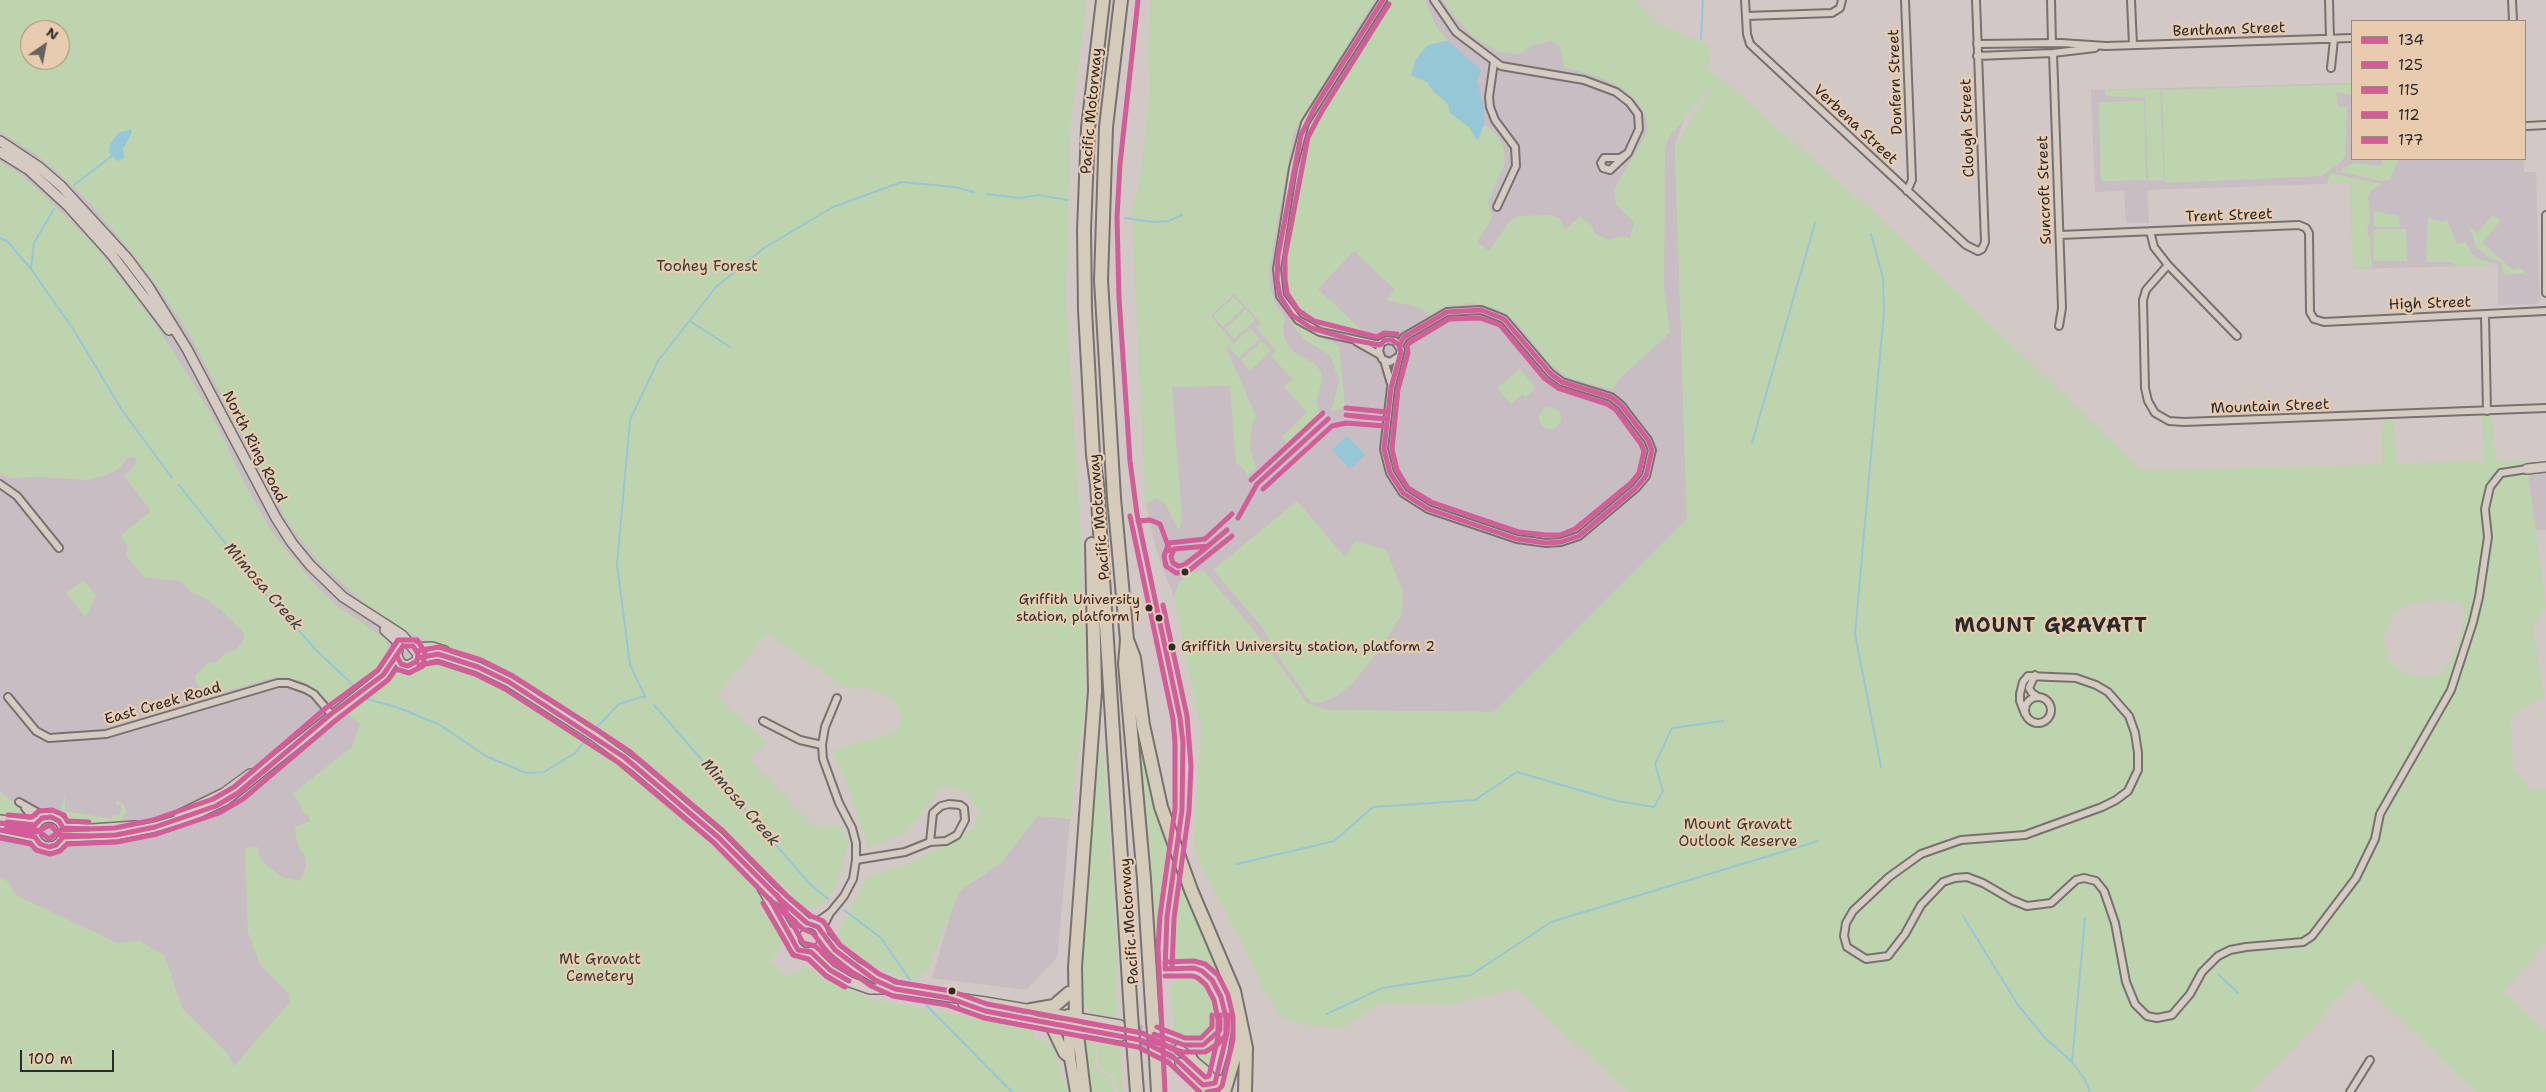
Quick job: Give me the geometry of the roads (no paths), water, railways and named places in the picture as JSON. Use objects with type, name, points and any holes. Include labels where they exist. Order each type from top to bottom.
[{"type":"highway","name":"Pacific Motorway","points":[[1103,0],[1089,119],[1084,230],[1085,310],[1093,455],[1097,485],[1137,1092]]},
{"type":"highway","name":"Pacific Motorway","points":[[1121,0],[1106,127],[1101,280],[1113,479],[1127,640],[1125,664],[1144,879],[1158,1092]]},
{"type":"highway","points":[[1072,1022],[1095,691],[1096,636],[1089,468],[1093,455]]},
{"type":"highway","points":[[1127,640],[1134,658],[1146,743],[1161,807],[1191,890],[1234,991],[1239,1024],[1246,1048],[1245,1092]]},
{"type":"highway","points":[[1072,1022],[1069,993],[1075,967]]},
{"type":"highway","points":[[1031,1010],[1054,1006],[1069,993]]},
{"type":"highway","points":[[1214,1088],[1235,1055],[1239,1024]]},
{"type":"main road","points":[[1072,1022],[1070,1058],[1076,1092]]},
{"type":"main road","points":[[1072,1022],[1085,1092]]},
{"type":"main road","points":[[1050,1024],[1064,1053],[1070,1058]]},
{"type":"main road","points":[[1191,1057],[1214,1088]]},
{"type":"street","points":[[1384,0],[1303,129],[1293,168],[1277,269],[1280,296],[1292,315],[1311,328],[1352,340],[1380,345],[1389,339],[1399,344],[1401,352],[1398,357],[1391,388],[1384,449],[1390,472],[1403,493],[1428,509],[1461,522],[1530,542],[1561,542],[1579,536],[1636,488],[1646,476],[1652,450],[1648,440],[1621,405],[1611,397],[1562,382],[1550,374],[1517,332],[1504,319],[1481,310],[1447,312],[1404,337],[1399,344]]},
{"type":"street","points":[[1434,0],[1456,32],[1501,66],[1584,80],[1616,92],[1629,102],[1638,114],[1640,129],[1628,153]]},
{"type":"street","name":"Verbena Street","points":[[1745,0],[1747,36],[1750,44],[1966,245],[1978,251]]},
{"type":"street","points":[[1746,16],[1831,13],[1840,8],[1842,0]]},
{"type":"street","name":"Donfern Street","points":[[1905,0],[1912,180],[1907,191]]},
{"type":"street","name":"Clough Street","points":[[1976,0],[1985,242],[1982,249],[1978,251]]},
{"type":"street","points":[[2051,0],[2052,43]]},
{"type":"street","points":[[2131,0],[2133,45]]},
{"type":"street","points":[[2329,0],[2332,39],[2331,68]]},
{"type":"street","points":[[2512,0],[2512,20]]},
{"type":"street","name":"Bentham Street","points":[[1977,44],[2052,43],[2106,46],[2351,38]]},
{"type":"street","name":"Bentham Street","points":[[1977,56],[2053,54],[2106,46]]},
{"type":"street","name":"Suncroft Street","points":[[2053,54],[2062,308],[2059,326]]},
{"type":"street","points":[[1494,62],[1489,97],[1490,107],[1494,120],[1515,147],[1516,166],[1497,207]]},
{"type":"street","points":[[2527,126],[2546,125]]},
{"type":"street","points":[[0,141],[39,167],[61,186],[100,234]]},
{"type":"street","points":[[0,152],[29,170],[100,234]]},
{"type":"street","points":[[2545,216],[2546,293]]},
{"type":"street","name":"Trent Street","points":[[2060,235],[2299,226],[2306,228],[2309,233],[2310,312],[2314,319]]},
{"type":"street","points":[[2150,231],[2154,247],[2168,266],[2237,336]]},
{"type":"street","name":"North Ring Road","points":[[100,234],[132,265],[158,302],[202,377],[276,518],[292,543],[310,565],[343,597],[402,635],[414,647]]},
{"type":"street","name":"North Ring Road","points":[[100,234],[174,338],[199,379],[268,513],[288,544],[332,592],[355,611],[394,636],[397,641],[398,654]]},
{"type":"street","name":"Mountain Street","points":[[2168,266],[2146,290],[2143,300],[2145,388],[2148,401],[2155,413],[2169,421],[2184,422],[2546,408]]},
{"type":"street","name":"High Street","points":[[2314,319],[2324,322],[2546,311]]},
{"type":"street","points":[[2486,315],[2487,411]]},
{"type":"street","points":[[1352,340],[1390,362],[1398,357]]},
{"type":"street","points":[[1380,345],[1382,358],[1390,377],[1391,388]]},
{"type":"street","points":[[2035,675],[2029,688],[2038,697],[2050,702],[2052,711],[2049,719],[2036,724],[2029,720],[2020,701],[2021,687],[2026,677],[2035,675],[2059,676],[2089,681],[2108,692],[2120,705],[2129,716],[2138,753],[2138,770],[2132,784],[2125,794],[2102,807],[2025,835],[2011,838],[1960,840],[1921,854],[1888,877],[1853,911],[1846,923],[1844,936],[1847,947],[1866,959],[1888,956],[1905,934],[1920,905],[1943,882],[1955,878],[1967,877],[2027,906],[2051,903],[2076,880],[2084,878],[2096,881],[2104,891],[2115,923],[2126,982],[2135,1004],[2147,1016],[2157,1018],[2172,1015],[2190,994],[2202,972],[2218,956],[2246,947],[2303,942],[2312,936],[2356,878],[2375,839],[2380,814],[2451,690],[2474,622],[2488,537],[2485,509],[2490,487],[2502,473],[2546,467]]},
{"type":"street","points":[[0,484],[17,496],[59,548]]},
{"type":"street","points":[[63,833],[118,828],[184,813],[234,787],[331,714],[383,674],[406,645],[432,647],[476,666],[522,690],[624,757],[718,837],[751,872],[816,928],[834,950],[854,966],[895,989]]},
{"type":"street","points":[[414,647],[418,658]]},
{"type":"street","points":[[398,654],[404,666]]},
{"type":"street","points":[[383,674],[414,664],[418,658],[438,654],[476,666]]},
{"type":"street","name":"East Creek Road","points":[[8,696],[36,731],[49,738],[106,734],[278,683],[288,683],[314,694],[331,714]]},
{"type":"street","points":[[2026,714],[2027,702],[2038,697]]},
{"type":"street","points":[[816,928],[844,896],[853,879],[856,860],[856,843],[852,828],[839,803],[827,771],[822,745],[825,727],[837,698]]},
{"type":"street","points":[[63,833],[116,835],[155,828],[200,813],[238,793],[261,771],[322,724],[331,714]]},
{"type":"street","points":[[763,721],[800,740],[822,745]]},
{"type":"street","points":[[19,802],[46,817],[55,818],[63,833],[56,845],[49,847],[40,844],[35,837],[36,824],[19,802]]},
{"type":"street","points":[[856,860],[905,852],[930,842],[946,840],[957,835],[965,820],[964,808],[960,805],[949,804],[941,806],[933,813],[930,842]]},
{"type":"street","points":[[0,820],[36,824],[46,817]]},
{"type":"street","points":[[0,830],[35,837]]},
{"type":"street","points":[[751,872],[798,950],[811,952],[830,970],[850,982],[870,988],[895,989],[1031,1010],[1121,1036]]},
{"type":"street","points":[[793,940],[798,926],[816,928]]},
{"type":"street","points":[[811,952],[819,948],[816,928]]},
{"type":"street","points":[[949,998],[985,1011],[1050,1024],[1072,1022],[1120,1025]]},
{"type":"street","points":[[1179,1049],[1191,1057]]},
{"type":"street","points":[[2350,1092],[2370,1060]]},
{"type":"street","points":[[1180,1062],[1214,1088]]},
{"type":"water","points":[[1448,41],[1481,70],[1477,81],[1484,108],[1484,125],[1478,141],[1470,128],[1450,113],[1448,104],[1434,92],[1427,82],[1411,75],[1416,59],[1428,45]]},
{"type":"water","points":[[130,129],[132,132],[123,149],[124,158],[118,161],[109,153],[110,144],[118,133]]},
{"type":"water","points":[[1347,436],[1365,455],[1350,469],[1332,450]]},
{"type":"waterway","points":[[1701,39],[1703,0]]},
{"type":"waterway","name":"Mimosa Creek","points":[[74,185],[112,156]]},
{"type":"waterway","points":[[645,696],[630,665],[617,564],[630,420],[658,361],[716,287],[764,248],[833,207],[902,182],[954,187],[974,192]]},
{"type":"waterway","points":[[986,194],[1021,198],[1039,195],[1067,200]]},
{"type":"waterway","name":"Mimosa Creek","points":[[31,268],[34,243],[54,209]]},
{"type":"waterway","points":[[1125,218],[1153,222],[1169,221],[1182,215]]},
{"type":"waterway","points":[[1752,443],[1815,223]]},
{"type":"waterway","points":[[1871,234],[1883,278],[1884,311],[1855,634],[1881,767]]},
{"type":"waterway","name":"Mimosa Creek","points":[[0,238],[8,242],[31,269],[73,329],[122,410],[172,478]]},
{"type":"waterway","points":[[690,321],[730,347]]},
{"type":"waterway","name":"Mimosa Creek","points":[[179,485],[265,593],[316,650],[353,685]]},
{"type":"waterway","name":"Mimosa Creek","points":[[594,730],[619,704],[645,696],[646,698]]},
{"type":"waterway","name":"Mimosa Creek","points":[[367,699],[399,708],[440,725],[486,756],[526,773],[544,772],[575,753],[585,741]]},
{"type":"waterway","name":"Mimosa Creek","points":[[654,705],[810,884],[828,899]]},
{"type":"waterway","points":[[1237,864],[1334,841],[1373,807],[1475,800],[1517,772],[1617,801],[1654,807],[1663,791],[1655,764],[1672,728],[1723,721]]},
{"type":"waterway","points":[[1327,1014],[1382,988],[1471,975],[1551,922],[1818,841]]},
{"type":"waterway","name":"Mimosa Creek","points":[[844,910],[881,938],[910,980]]},
{"type":"waterway","points":[[1963,916],[2018,1005],[2045,1038],[2072,1062],[2084,1078],[2090,1092]]},
{"type":"waterway","points":[[2072,1062],[2085,918]]},
{"type":"waterway","points":[[2218,974],[2238,993]]},
{"type":"waterway","name":"Mimosa Creek","points":[[926,1005],[1012,1092]]},
{"type":"tunnel","points":[[1120,1025],[1152,1033],[1179,1049]]},
{"type":"tunnel","points":[[1129,1037],[1157,1047],[1180,1063]]},
{"type":"place","name":"Griffith University station, platform 1","points":[[1149,608]]},
{"type":"place","name":"Griffith University station, platform 2","points":[[1172,647]]},
{"type":"district","name":"MOUNT GRAVATT","points":[[2051,627]]},
{"type":"park label","name":"Toohey Forest","points":[[707,267]]},
{"type":"park label","name":"Mount Gravatt Outlook Reserve","points":[[1738,834]]},
{"type":"park label","name":"Mt Gravatt Cemetery","points":[[600,968]]}]
